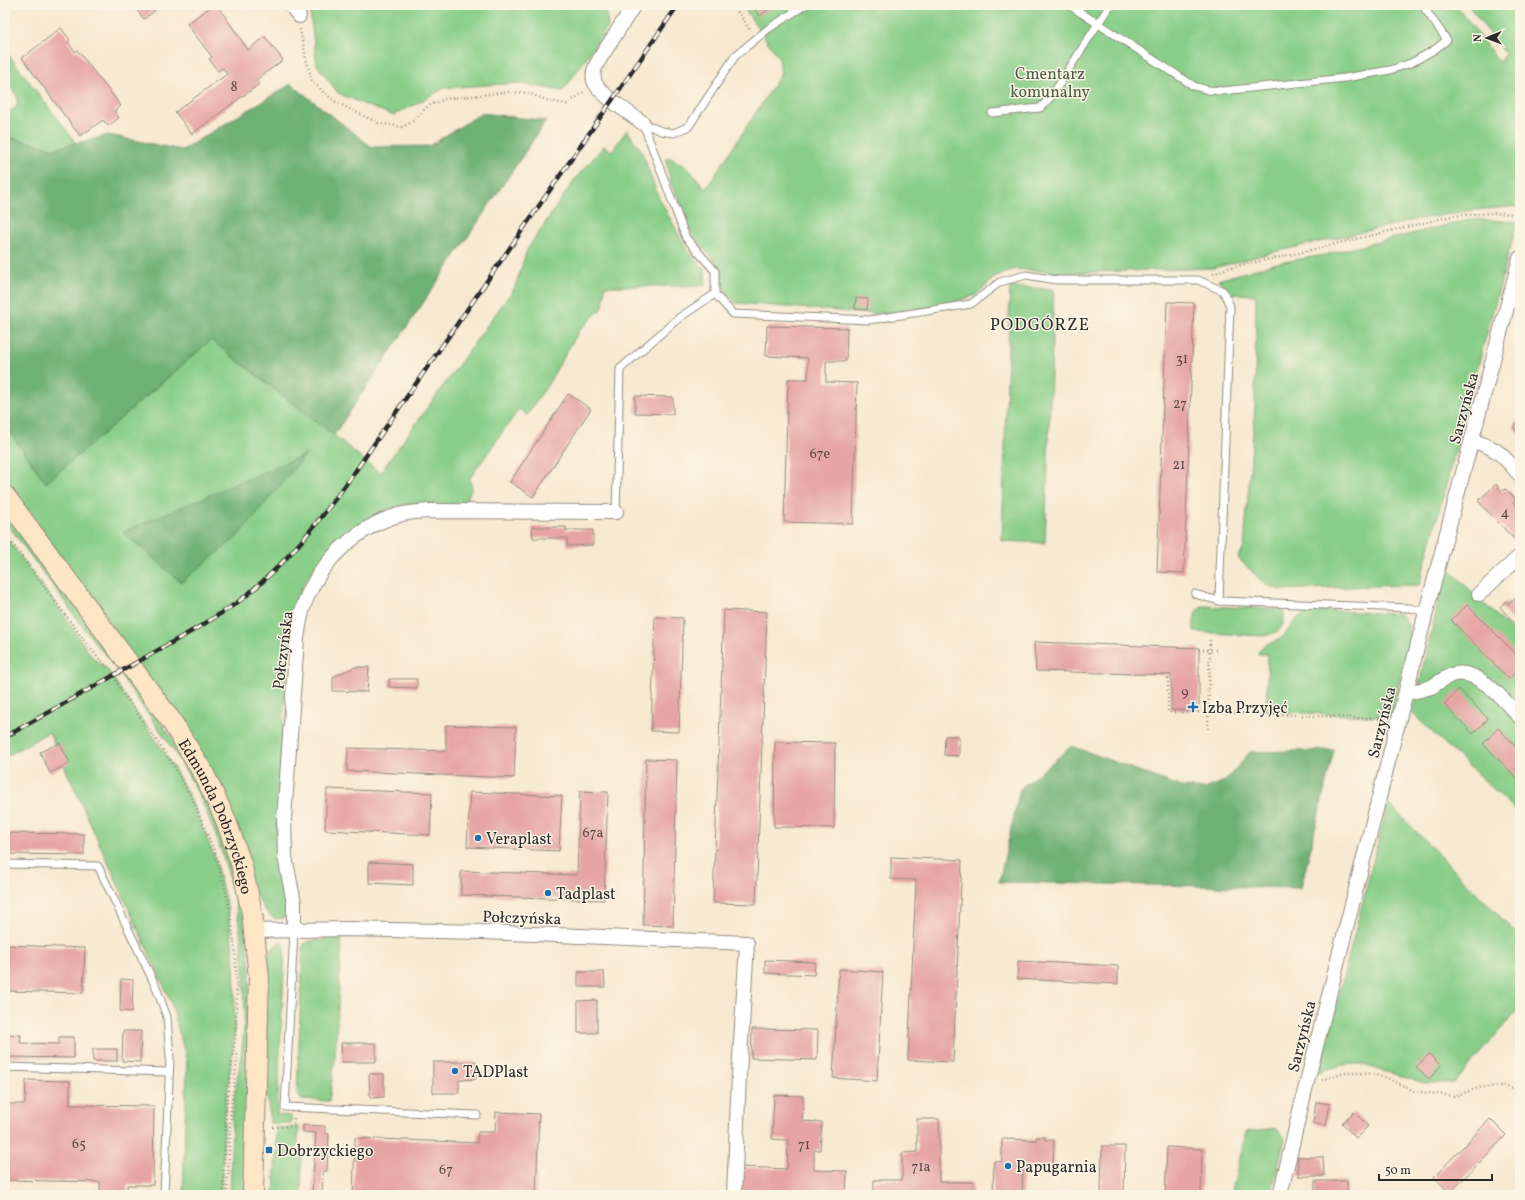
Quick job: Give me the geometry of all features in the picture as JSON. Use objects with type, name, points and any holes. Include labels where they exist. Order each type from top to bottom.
[{"type":"main road","name":"Edmunda Dobrzyckiego","points":[[5,496],[172,722],[195,758],[215,795],[234,841],[246,884],[255,931],[259,978],[253,1195]]},
{"type":"street","points":[[634,5],[594,69],[593,79],[595,84],[612,101],[643,123]]},
{"type":"street","name":"Sarzyńska","points":[[1280,1195],[1305,1090],[1426,612],[1520,258]]},
{"type":"street","points":[[1472,441],[1488,445],[1499,452],[1520,476]]},
{"type":"street","name":"Połczyńska","points":[[294,930],[294,904],[285,857],[284,819],[297,639],[301,617],[307,597],[317,578],[349,541],[371,527],[399,515],[411,512],[616,512]]},
{"type":"street","points":[[1479,594],[1520,556]]},
{"type":"street","points":[[1406,692],[1430,687],[1456,674],[1463,674],[1478,679],[1490,687],[1520,717]]},
{"type":"street","name":"Połczyńska","points":[[255,931],[345,929],[483,932],[747,943],[734,1195]]},
{"type":"lane","points":[[643,123],[661,131],[674,133],[689,126],[736,56],[768,29],[805,5]]},
{"type":"lane","points":[[1069,5],[1194,86],[1208,90],[1222,91],[1351,77],[1390,70],[1411,63],[1434,50],[1447,40],[1422,5]]},
{"type":"lane","points":[[992,113],[1040,108],[1051,97],[1110,5]]},
{"type":"lane","points":[[643,123],[686,238],[715,272],[715,294],[733,314],[869,320],[971,304],[1000,282],[1026,275],[1057,280],[1198,280],[1223,291],[1230,306],[1219,601]]},
{"type":"lane","points":[[616,512],[620,369],[680,317],[715,294]]},
{"type":"lane","points":[[1195,594],[1219,601],[1410,608],[1426,612]]},
{"type":"lane","points":[[5,864],[98,866],[156,986],[167,1017],[170,1040],[164,1195]]},
{"type":"lane","points":[[294,930],[285,1107],[477,1115]]},
{"type":"lane","points":[[5,1067],[169,1072]]},
{"type":"path","points":[[733,5],[756,39]]},
{"type":"path","points":[[295,10],[312,80],[324,93],[336,102],[378,123],[403,127],[414,121],[428,106],[445,99],[508,92],[528,93],[548,101],[567,104],[595,84]]},
{"type":"path","points":[[1198,280],[1228,268],[1294,254],[1452,216],[1492,213],[1520,214]]},
{"type":"path","points":[[5,534],[93,652],[110,668],[124,694],[164,749],[193,800],[216,855],[231,920],[235,949],[237,987],[235,1039],[226,1108],[223,1195]]},
{"type":"path","points":[[1208,729],[1207,712],[1210,639]]},
{"type":"path","points":[[1199,650],[1217,650]]},
{"type":"path","points":[[1168,678],[1168,712],[1249,713],[1399,720]]},
{"type":"path","points":[[228,1195],[231,1108],[239,1047]]},
{"type":"path","points":[[1305,1090],[1320,1080],[1344,1073],[1367,1073],[1387,1078],[1414,1091],[1454,1096],[1482,1087],[1506,1086],[1520,1092]]},
{"type":"path","points":[[273,1133],[273,1126],[294,1126],[295,1108]]},
{"type":"green space","points":[[309,5],[601,5],[606,12],[608,27],[563,91],[517,83],[444,88],[393,115],[338,93],[317,65]]},
{"type":"green space","name":"Cmentarz komunalny","points":[[742,5],[1456,5],[1500,63],[1505,53],[1468,5],[1520,5],[1520,206],[1474,210],[1424,218],[1270,253],[1214,268],[1064,273],[1015,269],[996,276],[976,295],[945,305],[876,314],[736,303],[725,291],[721,268],[692,235],[682,206],[671,184],[666,160],[668,157],[686,166],[706,189],[781,74],[779,58]]},
{"type":"green space","points":[[5,50],[76,143],[54,149],[5,136],[5,115],[17,107],[17,96],[5,79]]},
{"type":"green space","points":[[291,84],[372,147],[429,146],[482,113],[546,121],[334,435],[211,340],[46,483],[5,425],[5,136],[54,149],[108,135],[182,150]]},
{"type":"green space","points":[[627,130],[642,152],[658,196],[686,248],[705,270],[705,286],[605,286],[603,307],[579,331],[548,384],[527,415],[519,409],[470,478],[472,487],[467,499],[444,505],[404,505],[386,511],[368,519],[348,532],[331,547],[316,564],[304,584],[295,605],[288,642],[276,835],[276,858],[288,914],[283,918],[274,918],[270,916],[263,908],[258,899],[178,716],[5,483],[5,425],[46,483],[211,340],[334,435],[380,473],[515,287],[527,250],[575,179],[604,146],[612,151]]},
{"type":"green space","points":[[1473,219],[1517,222],[1419,585],[1281,590],[1266,585],[1238,558],[1244,547],[1255,407],[1256,295],[1233,294],[1218,280],[1277,263],[1324,255]]},
{"type":"green space","points":[[1010,287],[1054,289],[1045,543],[1002,541]]},
{"type":"green space","points":[[306,454],[237,537],[181,582],[123,532]]},
{"type":"green space","points":[[5,511],[121,667],[118,669],[115,663],[98,647],[5,521]]},
{"type":"green space","points":[[5,536],[63,614],[91,656],[108,670],[123,694],[156,740],[175,770],[191,800],[214,856],[227,906],[233,950],[235,987],[234,1039],[225,1108],[221,1195],[183,1195],[187,1062],[171,1002],[49,732],[5,757]]},
{"type":"green space","points":[[1447,567],[1520,639],[1520,814],[1412,713]]},
{"type":"green space","points":[[1202,606],[1280,609],[1283,611],[1284,621],[1280,629],[1273,634],[1263,636],[1194,632],[1194,621],[1196,614]]},
{"type":"green space","points":[[1313,610],[1399,614],[1402,616],[1409,629],[1409,641],[1391,717],[1266,711],[1268,654],[1258,654],[1259,650],[1264,646],[1280,639],[1286,634],[1297,619]]},
{"type":"green space","points":[[126,674],[182,752],[222,832],[242,902],[250,968],[245,1195],[230,1195],[233,1107],[242,1048],[245,1008],[242,946],[238,916],[231,885],[223,856],[212,826],[196,790],[173,750],[122,676]]},
{"type":"green space","points":[[1072,746],[1181,787],[1204,789],[1225,781],[1250,752],[1334,750],[1301,888],[999,882],[1020,789]]},
{"type":"green space","points":[[1388,803],[1520,937],[1520,1007],[1454,1083],[1424,1083],[1360,1064],[1342,1065],[1319,1072]]},
{"type":"green space","points":[[325,936],[342,936],[335,1058],[329,1101],[302,1100],[297,1093],[303,945],[308,941],[325,940]]},
{"type":"green space","points":[[281,941],[285,947],[277,1115],[291,1116],[291,1123],[270,1123],[265,1086],[267,960],[272,949]]},
{"type":"green space","points":[[299,1127],[297,1148],[278,1148],[276,1145],[276,1128]]},
{"type":"green space","points":[[1276,1128],[1285,1138],[1271,1195],[1231,1195],[1246,1132]]},
{"type":"green space","points":[[278,1151],[302,1152],[301,1195],[274,1195],[276,1154]]},
{"type":"building","points":[[133,5],[162,5],[144,19]]},
{"type":"building","points":[[213,5],[217,5],[248,50],[265,37],[283,60],[256,80],[259,84],[192,134],[175,112],[227,74],[223,68],[218,71],[209,59],[212,57],[187,24]]},
{"type":"building","points":[[758,5],[768,5],[770,9],[759,16],[754,8]]},
{"type":"building","points":[[61,28],[70,40],[68,42],[75,52],[77,50],[121,106],[114,111],[119,118],[108,126],[103,120],[80,136],[22,58]]},
{"type":"building","points":[[856,298],[868,299],[867,310],[855,309]]},
{"type":"building","points":[[1167,302],[1194,303],[1184,573],[1157,572]]},
{"type":"building","points":[[767,326],[847,328],[846,361],[826,361],[826,382],[857,383],[853,524],[784,522],[788,379],[808,379],[808,358],[766,356]]},
{"type":"building","points":[[568,394],[591,409],[533,497],[510,482]]},
{"type":"building","points":[[635,396],[673,397],[673,414],[635,413]]},
{"type":"building","points":[[1520,420],[1520,435],[1513,427]]},
{"type":"building","points":[[1496,484],[1502,492],[1505,489],[1511,494],[1516,500],[1513,503],[1520,510],[1520,535],[1515,540],[1478,501]]},
{"type":"building","points":[[532,527],[566,527],[566,530],[593,530],[593,545],[567,546],[567,538],[533,538]]},
{"type":"building","points":[[1520,594],[1519,628],[1500,607],[1506,601],[1509,604]]},
{"type":"building","points":[[1467,605],[1520,658],[1520,668],[1509,679],[1451,620]]},
{"type":"building","points":[[724,610],[767,612],[756,904],[713,903]]},
{"type":"building","points":[[655,617],[683,618],[679,732],[651,731]]},
{"type":"building","points":[[1034,642],[1199,648],[1199,710],[1171,710],[1171,675],[1036,671]]},
{"type":"building","points":[[355,667],[369,667],[367,692],[333,691],[333,677]]},
{"type":"building","points":[[389,679],[417,679],[417,688],[389,687]]},
{"type":"building","points":[[1459,689],[1488,719],[1473,734],[1444,704]]},
{"type":"building","points":[[446,725],[516,727],[514,778],[347,771],[348,748],[446,751]]},
{"type":"building","points":[[1498,728],[1520,750],[1520,781],[1483,744]]},
{"type":"building","points":[[945,736],[959,736],[959,756],[944,755]]},
{"type":"building","points":[[775,742],[835,743],[834,828],[774,827]]},
{"type":"building","points":[[60,743],[70,763],[50,773],[40,752]]},
{"type":"building","points":[[646,759],[677,760],[673,926],[643,925]]},
{"type":"building","points":[[327,789],[432,793],[430,835],[325,830]]},
{"type":"building","points":[[580,791],[608,792],[604,900],[461,895],[461,871],[577,875]]},
{"type":"building","points":[[470,792],[562,796],[559,851],[467,847]]},
{"type":"building","points":[[5,833],[84,834],[84,855],[5,854]]},
{"type":"building","points":[[891,857],[962,860],[953,1062],[908,1060],[916,880],[891,879]]},
{"type":"building","points":[[369,862],[413,864],[413,885],[369,883]]},
{"type":"building","points":[[5,945],[85,948],[83,993],[5,991]]},
{"type":"building","points":[[765,960],[815,962],[814,975],[765,973]]},
{"type":"building","points":[[1018,961],[1118,966],[1118,984],[1017,979]]},
{"type":"building","points":[[839,969],[883,972],[877,1081],[833,1078]]},
{"type":"building","points":[[578,972],[604,972],[605,987],[578,987]]},
{"type":"building","points":[[121,979],[133,980],[132,1012],[120,1011]]},
{"type":"building","points":[[597,1000],[597,1033],[578,1033],[578,1001]]},
{"type":"building","points":[[752,1029],[818,1030],[817,1060],[751,1058]]},
{"type":"building","points":[[123,1031],[141,1031],[140,1062],[122,1061]]},
{"type":"building","points":[[5,1034],[21,1035],[20,1043],[59,1044],[59,1037],[74,1037],[74,1058],[5,1057]]},
{"type":"building","points":[[341,1043],[376,1043],[376,1062],[342,1062]]},
{"type":"building","points":[[93,1049],[117,1049],[117,1061],[93,1061]]},
{"type":"building","points":[[1429,1054],[1441,1066],[1429,1079],[1416,1067]]},
{"type":"building","name":"TADPlast","points":[[433,1062],[476,1062],[476,1079],[459,1080],[459,1093],[433,1093]]},
{"type":"building","points":[[369,1074],[384,1074],[384,1097],[370,1098]]},
{"type":"building","points":[[26,1080],[70,1081],[70,1105],[154,1106],[153,1185],[127,1185],[127,1195],[100,1195],[100,1182],[5,1180],[5,1104],[25,1104]]},
{"type":"building","points":[[774,1095],[803,1096],[802,1121],[822,1122],[820,1150],[814,1150],[814,1170],[847,1171],[846,1195],[741,1195],[742,1167],[787,1169],[788,1140],[772,1139]]},
{"type":"building","points":[[1316,1102],[1330,1104],[1326,1126],[1313,1123]]},
{"type":"building","points":[[496,1112],[539,1114],[536,1195],[353,1195],[355,1138],[477,1143],[478,1132],[495,1132]]},
{"type":"building","points":[[1354,1112],[1368,1126],[1356,1138],[1342,1123]]},
{"type":"building","points":[[917,1119],[939,1119],[939,1182],[973,1182],[973,1195],[874,1195],[874,1180],[902,1180],[902,1153],[917,1152]]},
{"type":"building","points":[[1490,1119],[1506,1135],[1450,1193],[1434,1177]]},
{"type":"building","points":[[303,1125],[325,1126],[325,1133],[329,1134],[327,1171],[323,1171],[322,1194],[312,1194],[316,1133],[303,1132]]},
{"type":"building","name":"Papugarnia","points":[[1036,1137],[1045,1137],[1045,1140],[1054,1140],[1053,1167],[1023,1166],[1022,1195],[993,1195],[994,1161],[1002,1162],[1002,1139],[1036,1140]]},
{"type":"building","points":[[1102,1146],[1125,1146],[1124,1195],[1101,1195]]},
{"type":"building","points":[[1167,1147],[1202,1149],[1201,1195],[1165,1195]]},
{"type":"building","points":[[1298,1157],[1323,1157],[1324,1176],[1298,1176]]},
{"type":"building","points":[[1315,1181],[1347,1181],[1347,1195],[1315,1195]]},
{"type":"railway","points":[[5,737],[199,627],[238,602],[270,574],[300,544],[352,476],[678,5]]},
{"type":"place","name":"Izba Przyjęć","points":[[1193,707]]},
{"type":"place","name":"Veraplast","points":[[478,838]]},
{"type":"place","name":"Tadplast","points":[[548,893]]},
{"type":"place","name":"TADPlast","points":[[455,1071]]},
{"type":"place","name":"Dobrzyckiego","points":[[269,1150]]},
{"type":"place","name":"Papugarnia","points":[[1008,1166]]},
{"type":"district","name":"PODGÓRZE","points":[[1040,324]]}]
